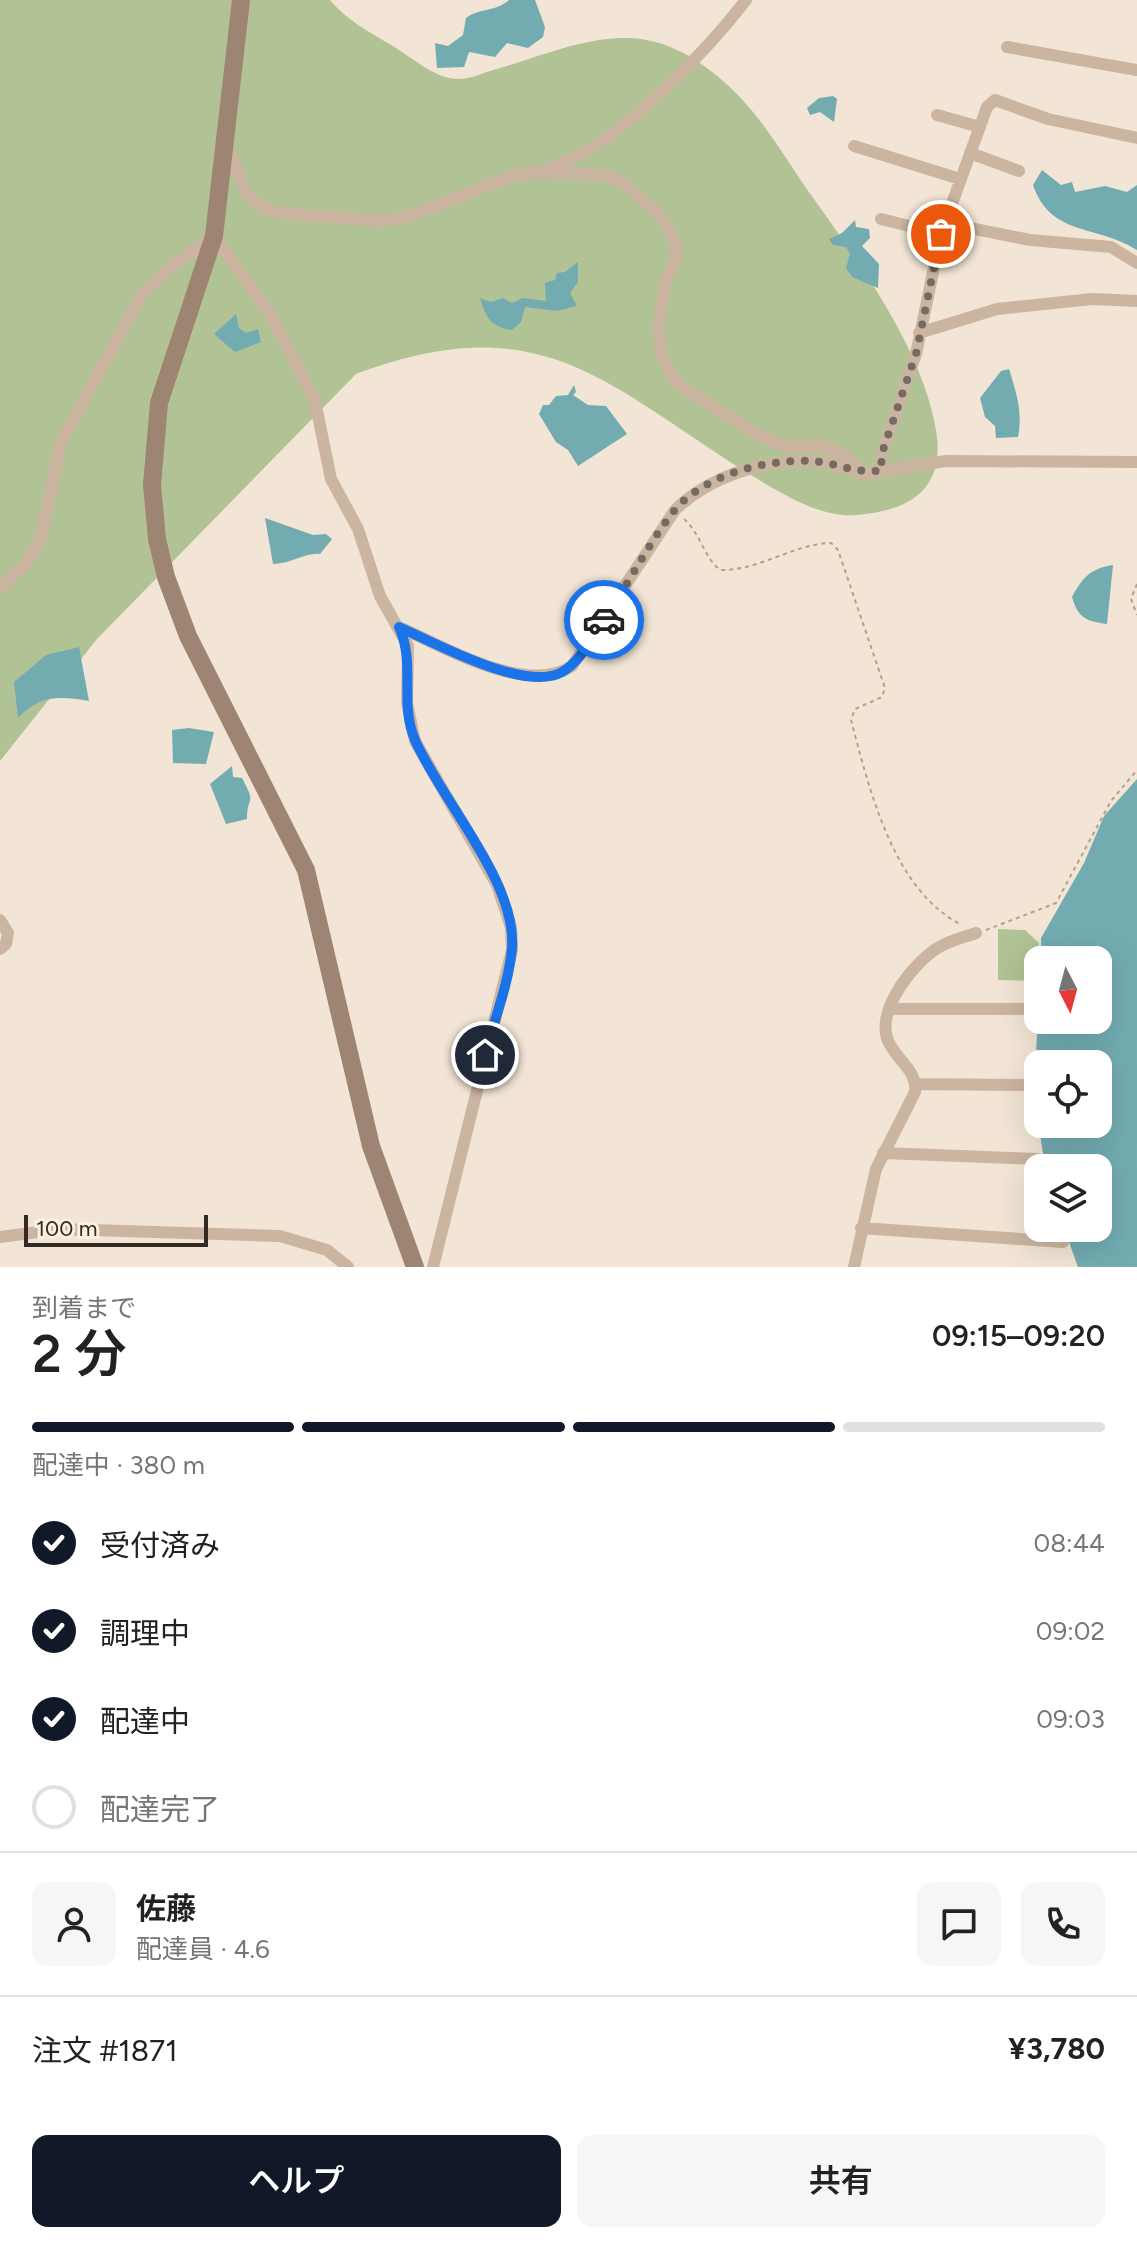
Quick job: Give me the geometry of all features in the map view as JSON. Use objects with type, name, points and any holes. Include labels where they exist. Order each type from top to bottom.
[{"type":"street","points":[[241,0],[214,236],[159,403],[152,485],[157,539],[166,577],[188,636],[306,870],[371,1146],[415,1267]]},
{"type":"street","points":[[224,139],[247,195],[268,210],[382,221],[416,214],[512,176],[563,164],[594,148],[704,52],[746,0]]},
{"type":"street","points":[[1007,47],[1137,70]]},
{"type":"street","points":[[882,470],[881,456],[910,375],[943,228],[987,107],[995,100],[1048,119],[1137,138]]},
{"type":"street","points":[[937,115],[980,127]]},
{"type":"street","points":[[854,146],[960,179]]},
{"type":"street","points":[[970,153],[1019,171]]},
{"type":"street","points":[[535,172],[605,175],[622,182],[668,225],[675,239],[676,259],[665,282],[658,333],[663,360],[679,385],[756,434],[788,447],[821,445],[848,457],[864,474]]},
{"type":"street","points":[[881,219],[1030,240],[1111,247],[1137,263]]},
{"type":"street","points":[[0,588],[25,564],[40,542],[61,442],[142,294],[168,269],[214,236]]},
{"type":"street","points":[[214,236],[271,315],[304,374],[315,401],[331,479],[358,529],[380,596],[408,646],[407,703],[415,741],[497,885],[511,927],[512,950],[433,1267]]},
{"type":"street","points":[[919,333],[997,309],[1092,299],[1137,301]]},
{"type":"street","points":[[399,627],[492,667],[536,677],[558,675],[572,666],[675,510],[711,484],[744,470],[775,463],[812,461],[864,474],[946,461],[1137,462]]},
{"type":"street","points":[[0,920],[8,933],[6,944],[0,949]]},
{"type":"street","points":[[916,1084],[888,1041],[885,1025],[891,1009],[910,973],[940,946],[976,933]]},
{"type":"street","points":[[891,1009],[1024,1009]]},
{"type":"street","points":[[916,1084],[1024,1085]]},
{"type":"street","points":[[854,1267],[861,1228],[883,1153],[916,1084]]},
{"type":"street","points":[[883,1153],[1024,1158]]},
{"type":"street","points":[[861,1228],[1024,1239]]},
{"type":"street","points":[[0,1237],[61,1229],[280,1236],[327,1250],[348,1267]]},
{"type":"path","points":[[675,510],[692,526],[708,560],[720,570],[736,571],[816,543],[831,543],[838,550],[885,688],[882,697],[855,709],[851,720],[888,840],[928,900],[951,920],[976,933],[1056,903],[1111,801],[1137,770]]},
{"type":"path","points":[[1137,584],[1131,599],[1137,615]]},
{"type":"green space","points":[[0,0],[330,0],[359,25],[424,66],[441,75],[459,79],[571,46],[609,39],[646,40],[676,49],[719,77],[753,112],[884,303],[917,366],[928,398],[938,451],[929,482],[920,494],[907,502],[875,513],[843,515],[817,509],[756,478],[613,386],[570,365],[526,352],[477,348],[421,355],[356,374],[97,639],[0,761]]},
{"type":"green space","points":[[998,929],[1025,930],[1039,943],[1039,946],[1024,946],[1024,981],[998,980]]},
{"type":"water","points":[[509,0],[535,0],[545,27],[543,37],[528,48],[507,43],[495,57],[469,52],[464,67],[437,68],[435,43],[448,46],[463,35],[466,18]]},
{"type":"water","points":[[833,96],[837,99],[834,122],[820,112],[810,115],[807,108],[819,98]]},
{"type":"water","points":[[1042,170],[1061,185],[1072,182],[1075,192],[1105,186],[1127,192],[1137,185],[1137,250],[1063,222],[1051,213],[1041,202],[1033,185]]},
{"type":"water","points":[[855,220],[856,227],[869,229],[870,238],[862,246],[879,264],[878,288],[852,277],[846,268],[850,254],[846,247],[833,245],[829,239],[842,233]]},
{"type":"water","points":[[578,262],[578,282],[570,293],[577,306],[557,311],[525,307],[521,322],[512,330],[499,327],[487,316],[480,298],[491,302],[503,298],[512,303],[523,298],[546,301],[545,283],[555,280],[557,273],[565,272]]},
{"type":"water","points":[[236,314],[239,328],[246,333],[258,329],[261,342],[235,352],[214,334]]},
{"type":"water","points":[[1009,369],[1019,411],[1018,437],[996,438],[995,426],[985,417],[980,398],[1001,371]]},
{"type":"water","points":[[574,385],[576,392],[573,395],[588,405],[606,406],[627,434],[578,466],[568,450],[556,442],[539,414],[543,405],[549,405],[556,396],[568,395]]},
{"type":"water","points":[[265,518],[313,535],[326,534],[332,539],[320,554],[273,564]]},
{"type":"water","points":[[1113,565],[1107,624],[1088,620],[1077,610],[1072,597],[1088,575]]},
{"type":"water","points":[[79,647],[89,701],[50,699],[34,705],[18,718],[14,682],[46,655]]},
{"type":"water","points":[[189,728],[214,732],[206,764],[173,763],[172,730]]},
{"type":"water","points":[[232,766],[233,777],[242,778],[250,800],[247,819],[226,824],[210,784]]},
{"type":"water","points":[[1137,779],[1137,1267],[1078,1267],[1069,1242],[1112,1242],[1112,1154],[1043,1154],[1041,1138],[1112,1138],[1112,1050],[1037,1050],[1038,1034],[1112,1034],[1112,946],[1041,946],[1041,938],[1084,863],[1104,816]]},
{"type":"way so far","points":[[604,620],[675,510],[711,484],[744,470],[775,463],[812,461],[864,474],[882,470],[881,456],[891,421],[916,354],[941,234]]},
{"type":"route","points":[[485,1055],[512,950],[511,927],[497,885],[415,741],[407,703],[408,646],[399,627],[492,667],[536,677],[558,675],[572,666],[604,620]]}]
